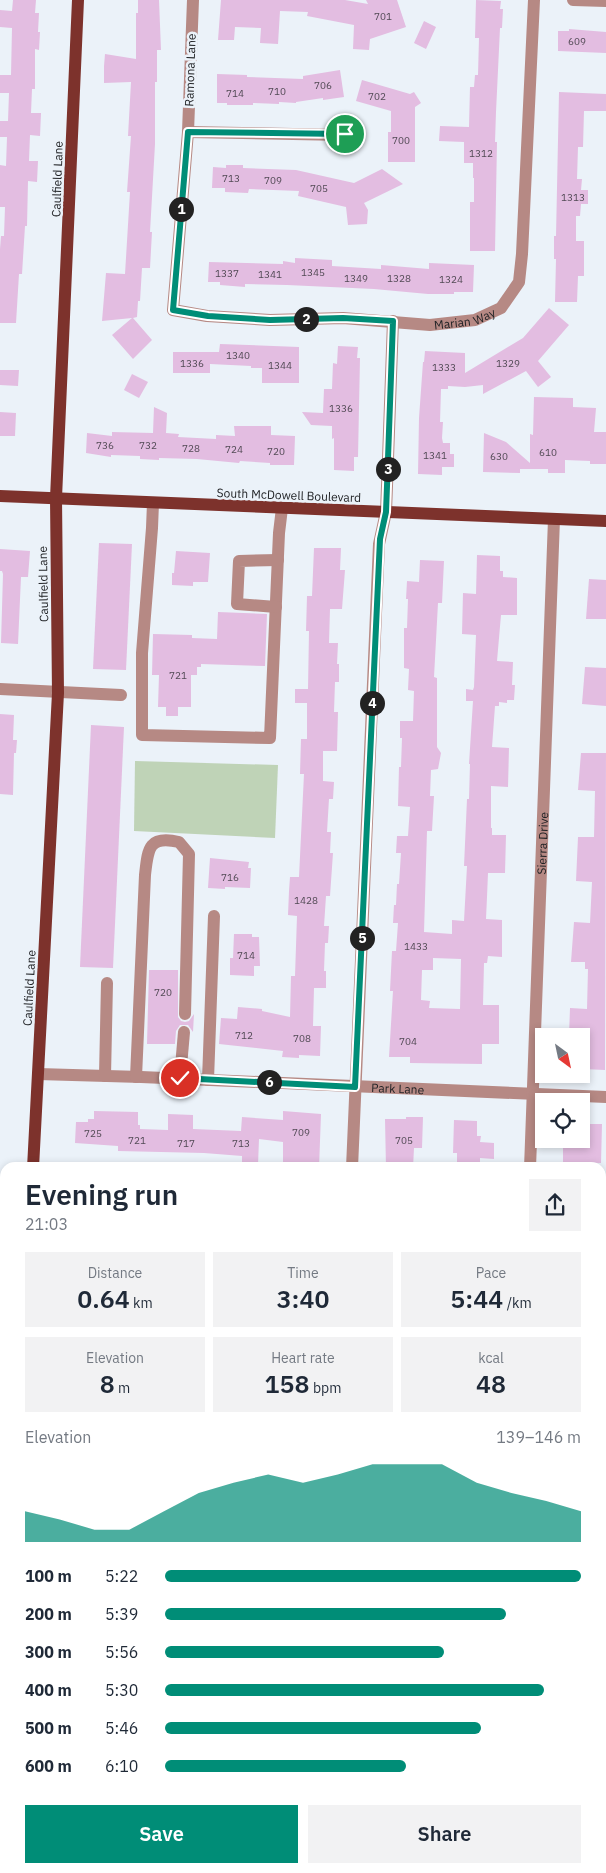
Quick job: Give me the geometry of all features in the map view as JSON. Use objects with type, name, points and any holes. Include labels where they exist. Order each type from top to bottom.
[{"type":"main road","name":"Caulfield Lane","points":[[33,1162],[58,693],[56,498],[78,0]]},
{"type":"main road","name":"South McDowell Boulevard","points":[[0,496],[606,521]]},
{"type":"street","name":"Ramona Lane","points":[[193,0],[188,132],[173,310],[208,316],[270,320],[343,318],[393,321]]},
{"type":"street","name":"Marian Way","points":[[393,321],[430,325],[475,320],[502,308],[518,282],[522,254],[534,0]]},
{"type":"street","points":[[573,0],[606,1]]},
{"type":"street","points":[[188,132],[345,134]]},
{"type":"street","points":[[352,1162],[380,539],[386,512],[393,321]]},
{"type":"street","points":[[153,503],[142,653],[142,735],[270,738],[282,508]]},
{"type":"street","name":"Sierra Drive","points":[[530,1162],[554,519]]},
{"type":"street","points":[[276,607],[237,604],[239,561],[278,560]]},
{"type":"street","points":[[0,689],[121,695]]},
{"type":"street","points":[[136,1077],[145,874],[148,851],[159,840],[179,842],[189,854],[185,1014]]},
{"type":"street","points":[[208,1080],[214,916]]},
{"type":"street","points":[[105,1076],[107,984]]},
{"type":"street","points":[[180,1078],[184,1032]]},
{"type":"street","name":"Park Lane","points":[[38,1074],[180,1078],[606,1097]]},
{"type":"green space","points":[[135,761],[278,765],[275,838],[134,831]]},
{"type":"building","points":[[13,0],[36,0],[35,13],[39,13],[38,32],[40,32],[39,50],[35,49],[35,89],[32,89],[31,113],[41,113],[40,136],[30,135],[29,161],[38,161],[37,182],[28,181],[27,226],[25,226],[22,274],[19,274],[16,323],[0,323],[0,249],[1,236],[4,236],[5,207],[0,207],[0,165],[6,166],[7,137],[0,137],[0,121],[8,121],[9,93],[0,93],[0,75],[11,75],[12,28],[0,27],[0,10],[12,11]]},
{"type":"building","points":[[138,0],[159,0],[161,50],[157,50],[157,82],[155,82],[155,144],[150,268],[142,268],[140,301],[138,301],[137,317],[133,318],[152,340],[133,359],[112,335],[132,318],[102,321],[106,273],[125,274],[130,192],[127,192],[131,136],[128,136],[131,82],[104,83],[104,66],[105,54],[136,59],[136,13],[138,13]]},
{"type":"building","points":[[221,0],[345,0],[368,4],[366,0],[397,0],[406,27],[370,39],[369,50],[353,49],[354,25],[307,16],[308,12],[280,11],[278,44],[260,43],[261,28],[235,27],[234,40],[218,40]]},
{"type":"building","points":[[476,0],[501,1],[500,9],[503,9],[502,28],[500,28],[495,142],[497,142],[495,251],[470,251],[470,202],[474,202],[473,163],[464,163],[464,142],[439,141],[440,126],[469,127],[470,87],[474,87],[475,75],[478,75],[479,38],[475,38]]},
{"type":"building","points":[[424,21],[436,27],[426,49],[414,43]]},
{"type":"building","points":[[569,29],[606,32],[606,53],[558,51],[558,31],[569,31]]},
{"type":"building","points":[[340,70],[344,97],[323,100],[323,98],[296,103],[279,102],[279,104],[227,105],[227,103],[217,103],[217,74],[303,79],[303,76]]},
{"type":"building","points":[[362,80],[410,94],[414,92],[421,103],[415,107],[415,162],[388,162],[388,132],[391,132],[391,111],[356,101]]},
{"type":"building","points":[[559,92],[606,94],[606,111],[584,111],[583,147],[578,147],[577,179],[582,179],[581,190],[588,190],[588,204],[581,204],[580,216],[576,216],[576,241],[584,241],[584,276],[578,276],[577,302],[555,302],[556,259],[554,259],[554,236],[556,236]]},
{"type":"building","points":[[226,165],[243,165],[243,168],[296,170],[354,183],[382,169],[403,184],[364,203],[368,210],[367,224],[348,225],[346,207],[298,196],[299,191],[249,189],[248,193],[225,192],[225,188],[212,188],[213,167],[226,168]]},
{"type":"building","points":[[295,258],[332,260],[332,266],[381,269],[381,265],[429,269],[429,263],[474,265],[473,292],[428,294],[374,289],[287,285],[245,284],[245,287],[220,285],[220,282],[208,282],[209,262],[283,264],[283,261],[295,263]]},
{"type":"building","points":[[549,308],[569,325],[538,361],[551,377],[538,387],[526,371],[483,394],[483,385],[448,386],[448,389],[441,389],[440,422],[443,422],[442,438],[443,443],[450,443],[450,454],[454,454],[454,467],[442,467],[442,475],[418,474],[419,418],[425,351],[465,353],[465,373],[523,338]]},
{"type":"building","points":[[220,344],[299,347],[299,383],[262,383],[262,368],[251,368],[251,366],[210,364],[210,373],[173,373],[173,352],[219,352]]},
{"type":"building","points":[[338,346],[358,347],[357,358],[360,358],[358,457],[354,457],[354,471],[334,470],[332,426],[311,425],[302,412],[323,413],[324,389],[332,389],[333,363],[337,364]]},
{"type":"building","points":[[0,370],[19,370],[18,386],[0,385]]},
{"type":"building","points":[[132,374],[148,382],[139,398],[124,390]]},
{"type":"building","points":[[534,397],[573,398],[573,407],[596,408],[594,432],[606,432],[606,464],[590,464],[590,461],[565,460],[565,473],[548,473],[548,469],[520,469],[520,473],[483,472],[484,433],[506,442],[530,463],[530,434],[533,435]]},
{"type":"building","points":[[154,407],[167,413],[166,433],[179,434],[178,437],[216,439],[216,435],[235,436],[234,426],[271,426],[271,435],[295,436],[294,465],[197,459],[140,459],[140,456],[111,455],[111,457],[86,453],[87,433],[112,436],[112,432],[153,433]]},
{"type":"building","points":[[0,412],[16,413],[15,436],[0,436]]},
{"type":"building","points":[[99,543],[132,544],[126,670],[93,669]]},
{"type":"building","points":[[314,548],[341,548],[340,570],[345,570],[342,609],[330,609],[329,643],[338,643],[337,664],[339,664],[339,682],[335,682],[334,712],[338,712],[337,751],[323,751],[323,781],[334,782],[333,799],[329,799],[327,832],[331,832],[330,853],[333,853],[330,896],[326,896],[324,926],[329,926],[328,943],[325,943],[324,971],[326,971],[326,988],[314,988],[313,1026],[321,1026],[320,1056],[299,1055],[299,1058],[282,1057],[283,1051],[219,1044],[221,1018],[237,1019],[238,1007],[262,1009],[262,1011],[290,1017],[291,976],[295,976],[297,916],[288,915],[289,891],[290,877],[299,877],[304,774],[300,774],[301,739],[307,739],[307,703],[295,703],[295,689],[308,689],[309,631],[306,631],[307,596],[312,596]]},
{"type":"building","points":[[0,549],[30,551],[28,577],[21,577],[18,644],[1,643],[3,574],[0,571]]},
{"type":"building","points":[[176,551],[210,553],[208,582],[193,582],[193,586],[172,585]]},
{"type":"building","points":[[477,555],[500,556],[500,571],[503,571],[503,577],[517,578],[517,615],[501,615],[497,661],[513,662],[512,685],[515,685],[514,700],[507,700],[507,703],[499,702],[499,706],[495,706],[492,747],[509,748],[508,787],[491,786],[492,835],[506,835],[505,873],[488,873],[486,919],[502,920],[502,957],[488,956],[487,963],[484,963],[483,1005],[499,1005],[499,1044],[482,1044],[482,1064],[410,1063],[410,1057],[389,1057],[393,991],[390,991],[392,951],[396,951],[398,923],[393,923],[394,905],[396,905],[397,884],[399,884],[401,853],[396,853],[397,836],[408,836],[410,807],[398,806],[402,738],[400,738],[400,721],[413,721],[414,691],[408,690],[409,669],[404,668],[404,628],[407,628],[408,599],[406,599],[407,581],[419,582],[420,560],[444,561],[442,603],[438,603],[434,677],[437,678],[437,747],[441,753],[438,769],[431,770],[430,796],[434,796],[432,831],[427,831],[424,932],[452,934],[452,920],[464,921],[467,866],[464,866],[473,701],[466,701],[466,689],[473,690],[474,687],[476,635],[462,634],[463,593],[476,594]],"holes":[[[433,958],[461,959],[460,1009],[429,1008],[430,1001],[421,1000],[422,970],[433,970]]]},
{"type":"building","points":[[589,579],[606,580],[606,619],[586,619]]},
{"type":"building","points":[[218,612],[267,614],[265,666],[201,664],[201,667],[197,667],[197,675],[191,675],[191,707],[178,707],[178,716],[166,716],[166,707],[158,707],[159,675],[152,675],[153,634],[192,635],[192,638],[217,639]]},
{"type":"building","points":[[585,667],[606,668],[606,706],[582,704]]},
{"type":"building","points":[[0,714],[14,715],[13,740],[17,740],[16,753],[14,753],[13,795],[0,794]]},
{"type":"building","points":[[91,725],[124,727],[113,968],[80,967]]},
{"type":"building","points":[[581,753],[606,753],[605,1070],[590,1069],[590,1028],[569,1028],[570,1008],[587,1009],[588,969],[585,969],[585,962],[571,962],[574,922],[590,923],[592,882],[576,881],[578,837],[594,837],[595,791],[578,790]]},
{"type":"building","points":[[210,858],[249,862],[248,868],[251,868],[250,888],[208,888]]},
{"type":"building","points":[[234,934],[252,934],[252,937],[259,937],[260,966],[254,966],[254,976],[230,975],[230,958],[233,958]]},
{"type":"building","points":[[149,970],[178,970],[178,1017],[181,1021],[185,1022],[189,1021],[194,1014],[193,1032],[188,1025],[180,1025],[176,1031],[175,1044],[147,1044]]},
{"type":"building","points":[[94,1111],[138,1112],[138,1125],[140,1125],[140,1129],[168,1130],[168,1114],[193,1115],[193,1129],[241,1131],[242,1117],[283,1120],[283,1111],[321,1114],[319,1162],[283,1162],[283,1142],[259,1139],[258,1162],[242,1162],[242,1156],[118,1151],[118,1146],[75,1143],[76,1122],[88,1122],[88,1119],[94,1119]]},
{"type":"building","points":[[406,1117],[423,1117],[422,1148],[414,1148],[413,1162],[386,1162],[385,1119],[406,1119]]},
{"type":"building","points":[[454,1120],[477,1121],[477,1136],[481,1136],[480,1142],[494,1143],[494,1159],[480,1158],[480,1162],[457,1162],[457,1153],[453,1153]]},
{"type":"building","points":[[590,1124],[602,1124],[601,1162],[563,1162],[563,1148],[590,1148]]},
{"type":"route","points":[[180,1078],[355,1087],[380,539],[386,512],[393,321],[343,318],[270,320],[208,316],[173,310],[188,132],[345,134]]}]
